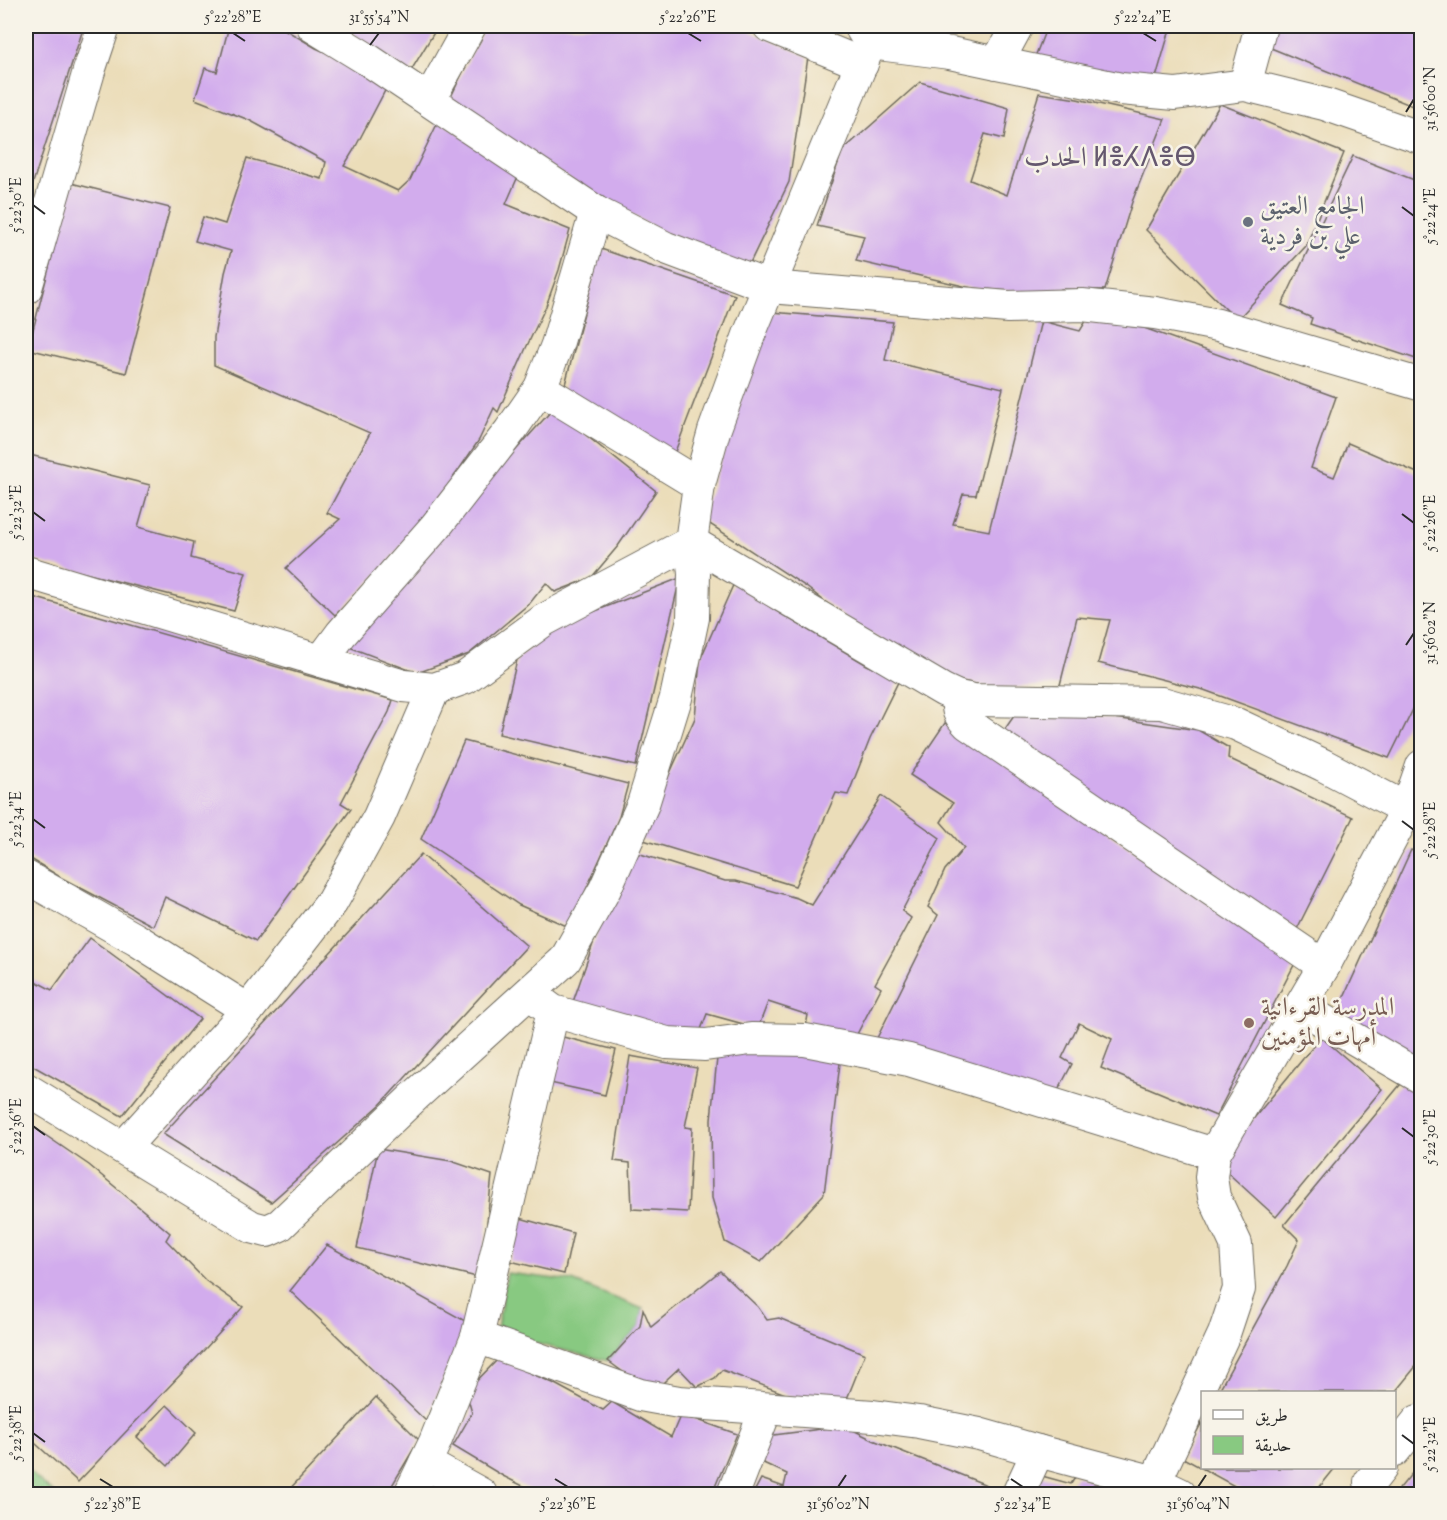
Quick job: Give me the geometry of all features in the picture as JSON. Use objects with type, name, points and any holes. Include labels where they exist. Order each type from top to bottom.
[{"type":"street","points":[[26,288],[88,71],[104,26]]},
{"type":"street","points":[[313,26],[370,61],[596,212],[666,248],[770,287],[1008,307],[1082,305],[1155,313],[1218,325],[1422,386]]},
{"type":"street","points":[[429,100],[470,26]]},
{"type":"street","points":[[769,26],[864,44],[950,53],[1121,89],[1175,94],[1245,85],[1324,104],[1422,138]]},
{"type":"street","points":[[997,63],[1017,26]]},
{"type":"street","points":[[1245,85],[1262,26]]},
{"type":"street","points":[[410,1494],[435,1442],[477,1337],[519,1150],[541,1002],[605,889],[643,804],[676,698],[693,618],[694,574],[691,542],[699,485],[714,431],[749,335],[770,287],[864,44]]},
{"type":"street","points":[[321,661],[341,634],[436,526],[510,431],[540,388],[556,345],[596,212]]},
{"type":"street","points":[[540,388],[699,485]]},
{"type":"street","points":[[26,572],[404,686],[434,689],[465,678],[544,620],[691,542]]},
{"type":"street","points":[[691,542],[958,697],[972,700],[1162,703],[1236,724],[1323,765],[1414,813]]},
{"type":"street","points":[[123,1148],[248,1010],[332,902],[379,817],[434,689]]},
{"type":"street","points":[[958,697],[959,715],[968,724],[1324,966]]},
{"type":"street","points":[[1203,1391],[1239,1289],[1236,1244],[1214,1197],[1211,1177],[1214,1154],[1414,813],[1422,766]]},
{"type":"street","points":[[26,877],[137,940],[248,1010]]},
{"type":"street","points":[[26,1089],[252,1227],[267,1231],[280,1225],[415,1096],[541,1002]]},
{"type":"street","points":[[541,1002],[667,1043],[705,1045],[751,1039],[805,1040],[900,1058],[1214,1154]]},
{"type":"street","points":[[1300,1007],[1422,1078]]},
{"type":"street","points":[[477,1337],[640,1395],[679,1402],[873,1416],[919,1422],[979,1434],[1167,1488],[1201,1396]]},
{"type":"street","points":[[733,1494],[766,1409]]},
{"type":"street","points":[[1396,1450],[1418,1421],[1422,1420]]},
{"type":"street","points":[[1018,1494],[1038,1451]]},
{"type":"street","points":[[425,1463],[481,1494]]},
{"type":"green space","points":[[507,1273],[572,1281],[643,1309],[640,1326],[608,1361],[496,1334]]},
{"type":"green space","points":[[26,1469],[55,1494],[26,1494]]},
{"type":"building","points":[[26,26],[84,26],[26,204]]},
{"type":"building","points":[[229,26],[279,26],[316,48],[390,81],[344,166],[398,191],[410,180],[439,120],[519,174],[506,204],[570,230],[546,306],[498,412],[494,408],[479,440],[454,477],[383,569],[335,615],[286,568],[340,519],[327,513],[370,433],[214,365],[214,337],[231,251],[195,241],[203,217],[225,224],[247,158],[322,179],[326,162],[249,120],[195,99],[205,68],[217,72]]},
{"type":"building","points":[[358,26],[438,26],[409,74],[353,34]]},
{"type":"building","points":[[485,26],[738,26],[808,57],[789,182],[748,267],[679,242],[496,136],[448,103]]},
{"type":"building","points":[[1047,26],[1171,26],[1155,81],[1035,57]]},
{"type":"building","points":[[1272,26],[1422,26],[1422,110],[1266,46]]},
{"type":"building","points":[[920,82],[1009,108],[1004,139],[985,134],[970,180],[1007,195],[1039,93],[1077,99],[1165,119],[1132,202],[1105,290],[1061,289],[1051,297],[972,288],[856,261],[864,236],[817,226],[842,151]]},
{"type":"building","points":[[1220,104],[1344,153],[1306,246],[1237,320],[1146,230]]},
{"type":"building","points":[[1353,156],[1422,183],[1422,361],[1310,324],[1312,318],[1282,305]]},
{"type":"building","points":[[71,183],[170,208],[126,373],[28,349]]},
{"type":"building","points":[[601,249],[735,295],[673,457],[563,392]]},
{"type":"building","points":[[771,312],[893,322],[885,360],[1003,388],[976,495],[963,494],[953,524],[989,531],[1041,321],[1080,331],[1086,321],[1144,328],[1336,397],[1311,468],[1334,477],[1348,443],[1422,475],[1422,533],[1416,547],[1422,549],[1422,691],[1389,758],[1204,690],[1098,663],[1110,620],[1077,617],[1060,685],[995,688],[953,679],[859,628],[805,586],[702,519]]},
{"type":"building","points":[[553,409],[656,491],[618,546],[591,578],[555,592],[546,583],[530,603],[469,654],[417,673],[341,644]]},
{"type":"building","points":[[26,454],[150,485],[138,527],[194,542],[191,558],[246,573],[234,611],[26,558]]},
{"type":"building","points":[[680,578],[636,766],[499,734],[517,660],[552,628]]},
{"type":"building","points":[[734,583],[867,665],[899,680],[870,739],[848,795],[836,793],[795,886],[640,839],[695,718],[700,660]]},
{"type":"building","points":[[26,595],[393,700],[389,712],[341,803],[351,809],[256,941],[165,897],[153,926],[60,877],[26,856]]},
{"type":"building","points":[[1072,712],[1198,730],[1229,748],[1228,758],[1353,817],[1297,929],[1000,736],[1014,716]]},
{"type":"building","points":[[945,723],[1145,859],[1294,965],[1216,1116],[1101,1068],[1112,1039],[1079,1023],[1062,1058],[1072,1064],[1053,1100],[876,1040],[938,915],[928,907],[945,870],[964,848],[941,822],[953,803],[910,775]]},
{"type":"building","points":[[464,741],[628,784],[619,817],[569,927],[519,905],[421,839]]},
{"type":"building","points":[[881,796],[940,838],[902,911],[911,918],[875,984],[881,988],[855,1038],[805,1032],[808,1015],[768,1002],[758,1028],[707,1014],[698,1037],[573,1002],[605,909],[631,851],[725,881],[736,881],[797,898],[812,905]]},
{"type":"building","points":[[1411,850],[1422,854],[1422,1063],[1337,1012]]},
{"type":"building","points":[[421,854],[527,946],[380,1105],[271,1202],[163,1134]]},
{"type":"building","points":[[90,938],[200,1019],[122,1116],[26,1062],[26,976],[52,990]]},
{"type":"building","points":[[563,1037],[616,1050],[605,1095],[550,1083]]},
{"type":"building","points":[[1321,1037],[1382,1089],[1276,1217],[1217,1163]]},
{"type":"building","points":[[718,1048],[841,1055],[824,1194],[761,1262],[725,1242],[712,1198],[711,1119]]},
{"type":"building","points":[[630,1056],[697,1068],[685,1127],[692,1128],[688,1212],[632,1209],[630,1163],[614,1161]]},
{"type":"building","points":[[1405,1079],[1422,1090],[1422,1359],[1396,1391],[1219,1391],[1299,1240],[1284,1225]]},
{"type":"building","points":[[26,1122],[89,1165],[170,1233],[166,1240],[206,1281],[243,1307],[78,1482],[26,1435]]},
{"type":"building","points":[[378,1149],[451,1161],[492,1175],[481,1278],[357,1248]]},
{"type":"building","points":[[520,1218],[573,1233],[564,1274],[510,1261]]},
{"type":"building","points":[[327,1245],[467,1322],[426,1421],[290,1291]]},
{"type":"building","points":[[720,1271],[758,1307],[767,1320],[779,1318],[865,1354],[842,1411],[791,1396],[722,1370],[715,1378],[697,1387],[679,1368],[652,1393],[608,1361],[640,1326],[643,1309],[651,1327]]},
{"type":"building","points":[[498,1359],[553,1383],[603,1410],[612,1402],[671,1437],[681,1414],[737,1434],[712,1494],[539,1494],[503,1476],[453,1446],[472,1413],[466,1392]]},
{"type":"building","points":[[376,1397],[419,1440],[387,1494],[285,1494]]},
{"type":"building","points":[[167,1405],[196,1433],[168,1466],[137,1437]]},
{"type":"building","points":[[1201,1424],[1201,1468],[1183,1458]]},
{"type":"building","points":[[845,1426],[873,1440],[984,1484],[1000,1494],[753,1494],[761,1479],[784,1487],[787,1474],[757,1460],[766,1436]]},
{"type":"building","points":[[1422,1461],[1422,1494],[1395,1494]]},
{"type":"building","points":[[1203,1469],[1334,1469],[1314,1494],[1249,1494]]},
{"type":"building","points":[[1042,1476],[1071,1484],[1076,1476],[1124,1494],[1035,1494]]},
{"type":"place","name":"الجامع العتيق علي بن فردية","points":[[1248,222]]},
{"type":"place","name":"المدرسة القرءانية أمهات المؤمنين","points":[[1249,1023]]},
{"type":"district","name":"الحدب ⵍⴻⵃⴷⴻⴱ","points":[[1110,159]]}]
